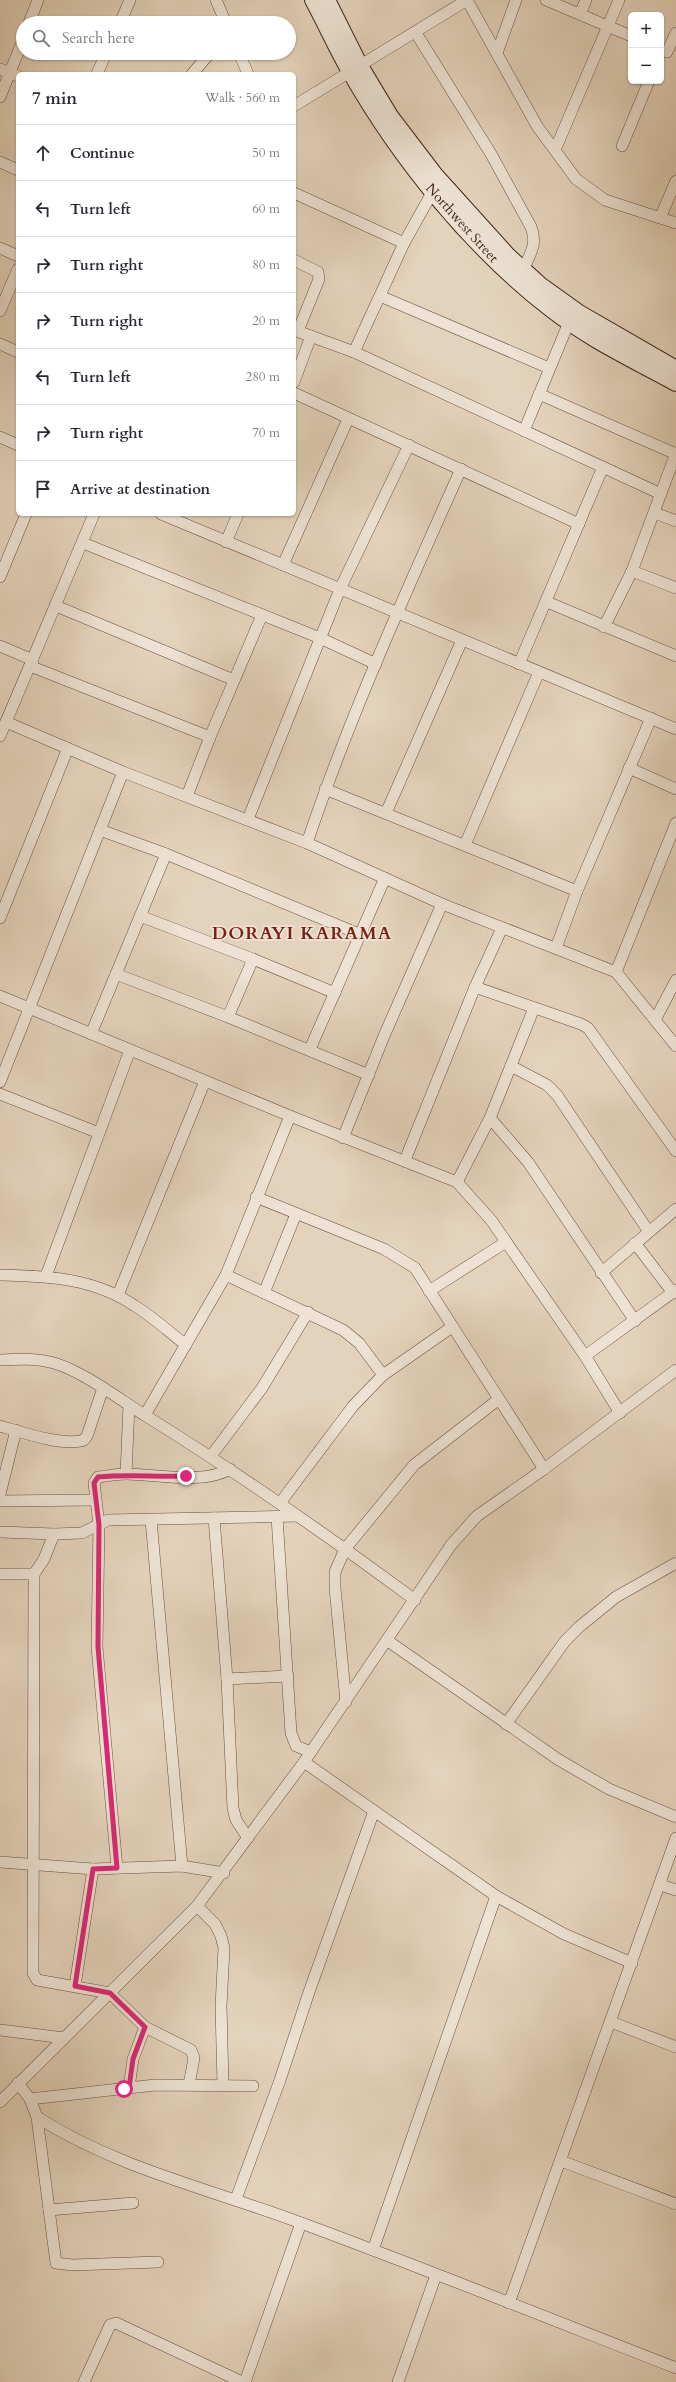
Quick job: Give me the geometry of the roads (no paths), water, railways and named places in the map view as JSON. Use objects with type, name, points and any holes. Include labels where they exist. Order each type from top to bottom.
[{"type":"main road","name":"Northwest Street","points":[[313,0],[355,69],[401,152],[433,191],[492,257],[532,294],[569,322],[676,383]]},
{"type":"main road","name":"Northwest Street","points":[[327,0],[355,69],[435,175],[523,270],[579,313],[676,369]]},
{"type":"street","points":[[32,16],[38,0]]},
{"type":"street","points":[[123,16],[130,0]]},
{"type":"street","points":[[216,0],[223,16]]},
{"type":"street","points":[[296,105],[416,33],[467,0],[537,126],[576,179],[592,193],[605,200],[676,223]]},
{"type":"street","points":[[497,53],[516,0]]},
{"type":"street","points":[[580,14],[586,0]]},
{"type":"street","points":[[555,150],[619,0]]},
{"type":"street","points":[[552,1],[628,35]]},
{"type":"street","points":[[416,33],[491,154],[531,227],[535,237],[535,245],[523,270]]},
{"type":"street","points":[[666,52],[676,33]]},
{"type":"street","points":[[0,97],[16,58]]},
{"type":"street","points":[[98,72],[103,60]]},
{"type":"street","points":[[194,72],[204,60]]},
{"type":"street","points":[[242,60],[247,72]]},
{"type":"street","points":[[622,146],[648,84]]},
{"type":"street","points":[[0,162],[16,169]]},
{"type":"street","points":[[660,218],[676,181]]},
{"type":"street","points":[[354,352],[404,243],[433,191]]},
{"type":"street","points":[[296,194],[404,243]]},
{"type":"street","points":[[0,248],[16,255]]},
{"type":"street","points":[[296,261],[318,272],[318,279],[296,330],[354,352],[661,494]]},
{"type":"street","points":[[0,311],[16,274]]},
{"type":"street","points":[[380,296],[549,368]]},
{"type":"street","points":[[524,431],[569,322]]},
{"type":"street","points":[[296,377],[311,336]]},
{"type":"street","points":[[0,344],[16,351]]},
{"type":"street","points":[[296,394],[348,419],[409,444],[579,524]]},
{"type":"street","points":[[539,394],[676,453],[655,513],[632,571],[604,626]]},
{"type":"street","points":[[283,565],[348,419]]},
{"type":"street","points":[[0,437],[16,444]]},
{"type":"street","points":[[248,819],[340,589],[409,444]]},
{"type":"street","points":[[519,664],[547,602],[603,467]]},
{"type":"street","points":[[307,843],[325,789],[397,613],[461,469]]},
{"type":"street","points":[[655,513],[676,521]]},
{"type":"street","points":[[0,577],[25,516]]},
{"type":"street","points":[[0,736],[5,719],[32,663],[93,516]]},
{"type":"street","points":[[226,542],[237,516]]},
{"type":"street","points":[[172,517],[226,542],[676,729]]},
{"type":"street","points":[[82,543],[320,638],[376,664]]},
{"type":"street","points":[[632,571],[676,588]]},
{"type":"street","points":[[547,602],[676,656]]},
{"type":"street","points":[[56,606],[234,680]]},
{"type":"street","points":[[187,796],[210,737],[262,615]]},
{"type":"street","points":[[386,813],[462,640]]},
{"type":"street","points":[[0,646],[32,663],[210,737]]},
{"type":"street","points":[[465,845],[539,672]]},
{"type":"street","points":[[556,948],[577,891],[651,718]]},
{"type":"street","points":[[5,719],[123,772],[248,819],[307,843],[442,904],[616,972],[676,1046]]},
{"type":"street","points":[[0,918],[68,748]]},
{"type":"street","points":[[629,768],[676,789]]},
{"type":"street","points":[[0,1082],[123,772]]},
{"type":"street","points":[[325,789],[577,891]]},
{"type":"street","points":[[616,972],[676,823]]},
{"type":"street","points":[[100,830],[166,854],[359,934]]},
{"type":"street","points":[[91,1034],[166,854]]},
{"type":"street","points":[[310,1050],[359,934],[385,878]]},
{"type":"street","points":[[343,1138],[442,904]]},
{"type":"street","points":[[140,916],[253,959],[335,993]]},
{"type":"street","points":[[405,1160],[475,987],[502,928]]},
{"type":"street","points":[[228,1017],[253,959]]},
{"type":"street","points":[[116,974],[228,1017],[369,1075]]},
{"type":"street","points":[[654,1020],[676,980]]},
{"type":"street","points":[[475,987],[582,1024],[588,1028],[676,1151]]},
{"type":"street","points":[[0,996],[343,1138],[405,1160],[457,1182],[491,1220],[585,1356],[620,1413]]},
{"type":"street","points":[[457,1182],[490,1118],[534,1008]]},
{"type":"street","points":[[46,1276],[130,1050]]},
{"type":"street","points":[[512,1066],[547,1085],[557,1095],[650,1232]]},
{"type":"street","points":[[118,1295],[206,1080]]},
{"type":"street","points":[[0,1094],[99,1133]]},
{"type":"street","points":[[145,1415],[226,1275],[256,1197],[290,1116]]},
{"type":"street","points":[[490,1118],[528,1162],[601,1273],[635,1321]]},
{"type":"street","points":[[256,1197],[401,1258],[415,1268],[544,1469]]},
{"type":"street","points":[[601,1273],[676,1209]]},
{"type":"street","points":[[264,1293],[296,1214]]},
{"type":"street","points":[[429,1291],[506,1242]]},
{"type":"street","points":[[585,1356],[675,1292],[635,1243]]},
{"type":"street","points":[[0,1275],[46,1276],[81,1281],[118,1295],[136,1306],[186,1345]]},
{"type":"street","points":[[226,1275],[308,1312],[352,1336],[383,1375]]},
{"type":"street","points":[[211,1456],[262,1388],[308,1312]]},
{"type":"street","points":[[280,1503],[343,1417],[383,1375],[452,1327]]},
{"type":"street","points":[[0,1360],[31,1359],[55,1363],[103,1388],[211,1456],[280,1503],[415,1600]]},
{"type":"street","points":[[0,2102],[197,1906],[224,1873],[346,1702],[451,1545],[477,1516],[544,1469],[676,1370]]},
{"type":"street","points":[[0,1426],[64,1440],[84,1440],[87,1436],[103,1388]]},
{"type":"street","points":[[346,1702],[335,1588],[335,1572],[345,1549],[414,1465],[499,1399]]},
{"type":"street","points":[[126,1474],[129,1405]]},
{"type":"street","points":[[0,1494],[2,1475],[16,1430]]},
{"type":"street","points":[[117,1868],[98,1647],[99,1525],[94,1483],[98,1477],[126,1474],[148,1477],[217,1476],[230,1469]]},
{"type":"street","points":[[0,1501],[95,1500]]},
{"type":"street","points":[[277,1516],[293,1741],[296,1746],[311,1752]]},
{"type":"street","points":[[0,1532],[54,1534],[82,1533],[108,1520],[298,1516]]},
{"type":"street","points":[[214,1518],[227,1679],[233,1808],[236,1820],[248,1838]]},
{"type":"street","points":[[151,1520],[182,1866]]},
{"type":"street","points":[[54,1534],[44,1559],[34,1574],[34,1977],[44,1981],[110,1993],[145,2027],[191,2050],[194,2058],[189,2085]]},
{"type":"street","points":[[506,1724],[565,1641],[579,1627],[616,1597],[676,1563]]},
{"type":"street","points":[[0,1574],[34,1574]]},
{"type":"street","points":[[388,1640],[559,1760],[609,1789],[676,1817]]},
{"type":"street","points":[[227,1679],[288,1676]]},
{"type":"street","points":[[304,1762],[496,1896],[564,1934],[632,1963]]},
{"type":"street","points":[[236,2199],[374,1811]]},
{"type":"street","points":[[509,2303],[661,1885],[676,1838]]},
{"type":"street","points":[[0,1862],[33,1863],[93,1869],[182,1866],[224,1873]]},
{"type":"street","points":[[75,1986],[93,1869]]},
{"type":"street","points":[[661,1885],[676,1890]]},
{"type":"street","points":[[373,2250],[496,1896]]},
{"type":"street","points":[[197,1906],[215,1924],[221,1936],[224,1948],[221,2006],[223,2085]]},
{"type":"street","points":[[611,2022],[676,2047]]},
{"type":"street","points":[[129,2088],[133,2059],[145,2027]]},
{"type":"street","points":[[0,2030],[64,2038]]},
{"type":"street","points":[[18,2084],[30,2098],[37,2117],[55,2261],[58,2265],[158,2262]]},
{"type":"street","points":[[30,2098],[129,2088],[189,2085],[253,2086]]},
{"type":"street","points":[[37,2117],[81,2143],[138,2168],[236,2199],[302,2223],[676,2368]]},
{"type":"street","points":[[561,2160],[676,2204]]},
{"type":"street","points":[[49,2210],[133,2203]]},
{"type":"street","points":[[84,2382],[110,2325],[116,2323],[244,2382],[302,2223]]},
{"type":"street","points":[[398,2382],[436,2275]]},
{"type":"district","name":"DORAYI KARAMA","points":[[302,933]]}]
